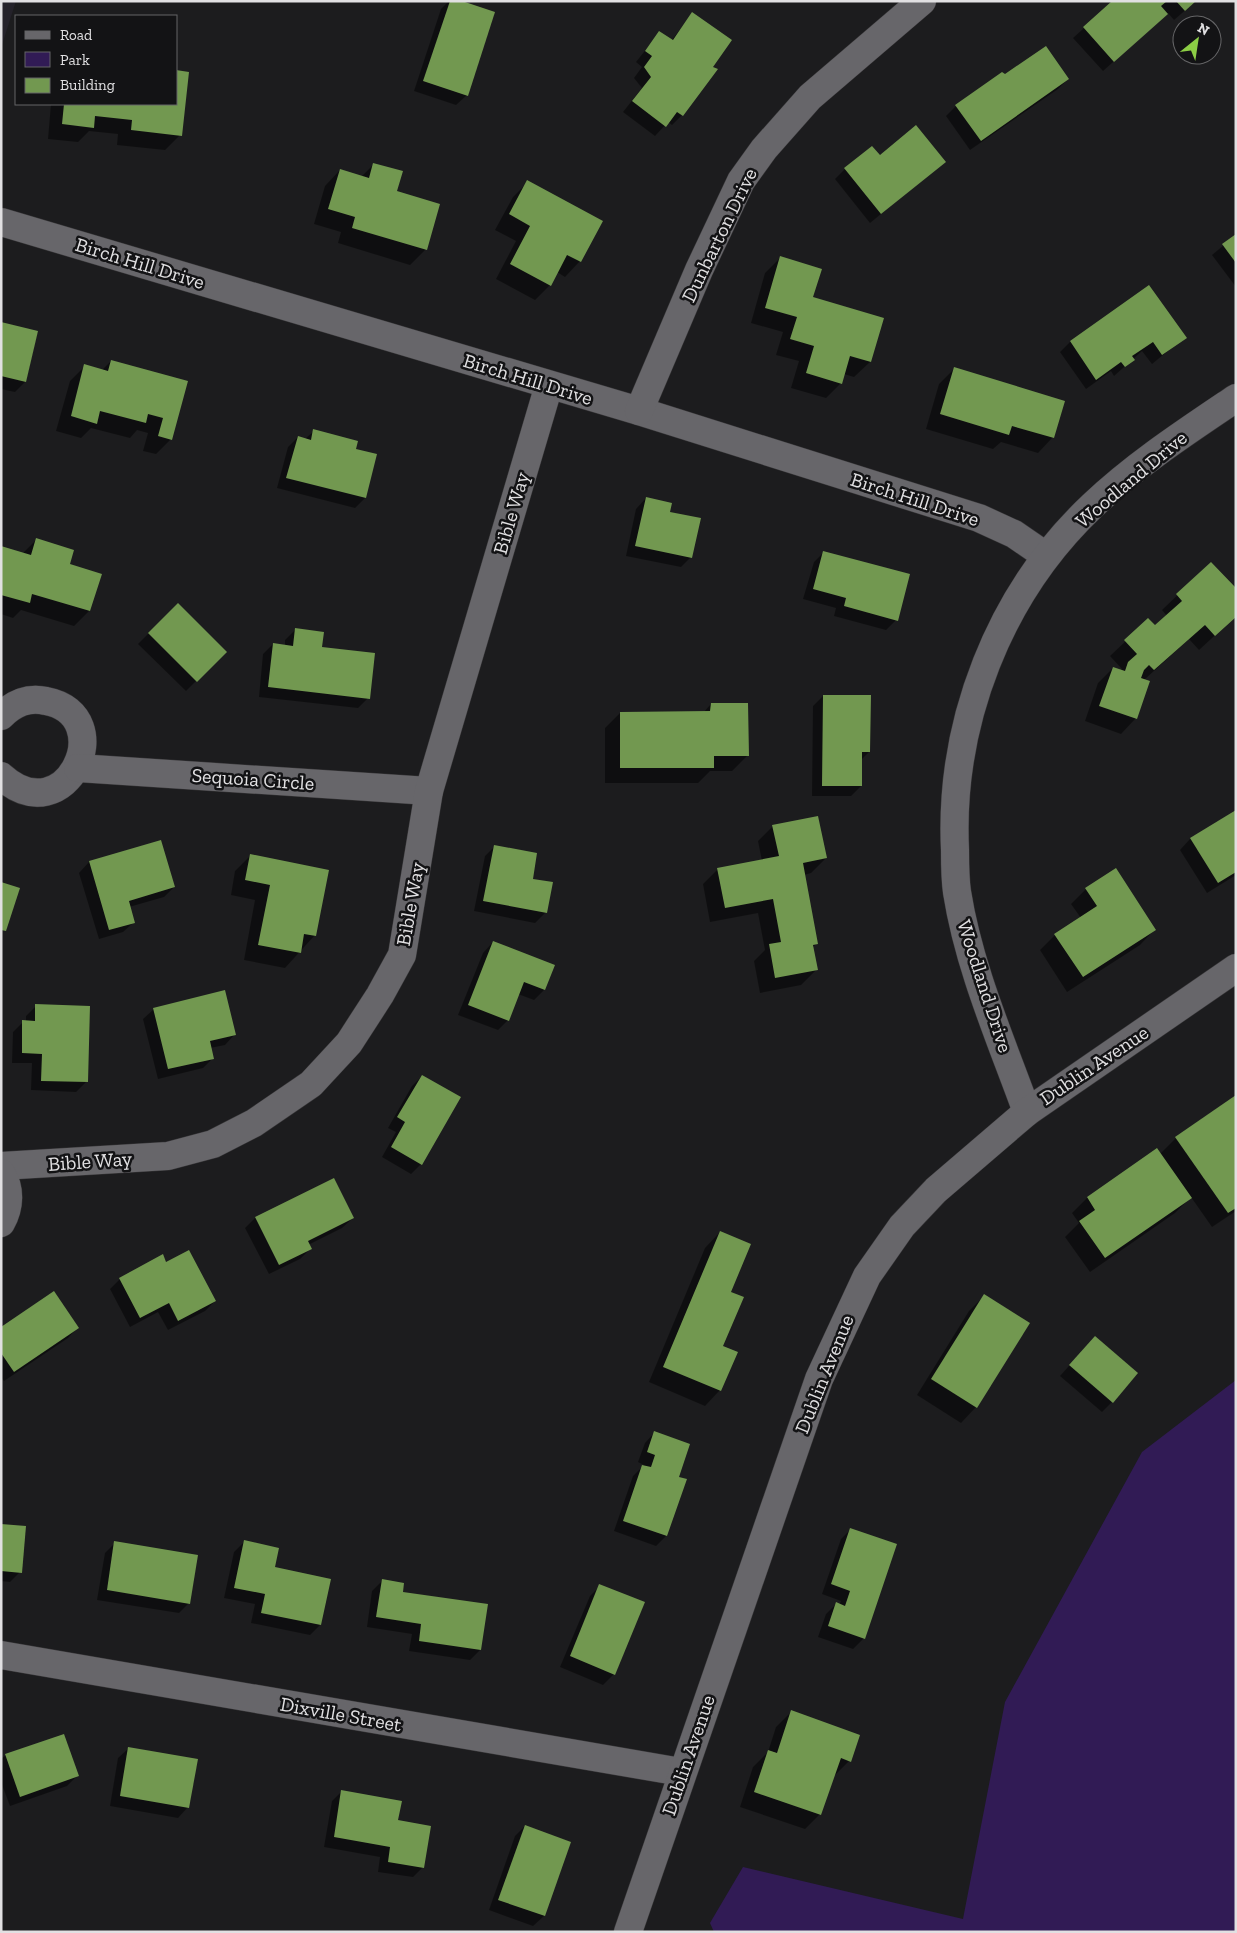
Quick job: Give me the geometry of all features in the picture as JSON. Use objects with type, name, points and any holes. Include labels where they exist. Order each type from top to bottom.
[{"type":"street","name":"Dunbarton Drive","points":[[639,411],[699,270],[741,181],[764,149],[810,97],[922,1]]},
{"type":"street","name":"Birch Hill Drive","points":[[1,222],[639,411],[979,518],[1014,534],[1046,556]]},
{"type":"street","name":"Bible Way","points":[[1,1166],[168,1156],[213,1144],[254,1123],[311,1084],[349,1042],[380,995],[402,955],[429,791],[549,385]]},
{"type":"street","name":"Woodland Drive","points":[[1027,1112],[971,956],[956,891],[955,787],[973,701],[990,653],[1014,604],[1046,556],[1092,506],[1139,467],[1236,398]]},
{"type":"street","points":[[1,716],[8,708],[22,701],[38,699],[53,702],[67,710],[76,722],[82,737],[82,753],[78,768],[69,779],[56,788],[42,792],[27,791],[13,786],[1,776]]},
{"type":"street","name":"Sequoia Circle","points":[[78,768],[429,791]]},
{"type":"street","name":"Dublin Avenue","points":[[628,1932],[819,1379],[867,1276],[902,1226],[936,1190],[1027,1112],[1236,968]]},
{"type":"street","points":[[1,1173],[9,1193],[8,1208],[1,1223]]},
{"type":"street","name":"Dixville Street","points":[[1,1655],[682,1772]]},
{"type":"shaded area","points":[[1,1],[16,1],[1,48]]},
{"type":"green space","points":[[1236,1380],[1236,1932],[714,1932],[710,1923],[743,1867],[963,1919],[1005,1702],[1142,1452]]},
{"type":"building","points":[[450,1],[462,1],[495,12],[468,96],[423,81]]},
{"type":"building","points":[[1112,1],[1167,1],[1161,6],[1168,14],[1114,62],[1083,27]]},
{"type":"building","points":[[1176,1],[1196,1],[1185,11]]},
{"type":"building","points":[[692,12],[732,40],[713,67],[718,69],[683,116],[677,112],[666,127],[632,101],[651,77],[644,67],[652,56],[645,51],[659,31],[673,40]]},
{"type":"building","points":[[1046,46],[1069,79],[981,141],[955,105],[1002,72],[1005,74]]},
{"type":"building","points":[[178,70],[189,72],[182,136],[131,130],[132,120],[95,116],[94,128],[62,124],[64,105],[178,105]]},
{"type":"building","points":[[916,125],[946,162],[881,214],[844,168],[872,146],[880,155]]},
{"type":"building","points":[[373,163],[403,171],[397,191],[440,204],[427,250],[352,228],[355,217],[328,209],[340,169],[369,178]]},
{"type":"building","points":[[527,180],[603,221],[581,262],[567,255],[551,286],[510,264],[530,226],[509,214]]},
{"type":"building","points":[[1236,234],[1236,263],[1222,244]]},
{"type":"building","points":[[780,256],[822,269],[813,297],[884,318],[871,362],[850,356],[842,384],[806,373],[814,346],[790,339],[797,317],[765,308]]},
{"type":"building","points":[[1149,285],[1187,338],[1162,355],[1153,342],[1132,356],[1135,360],[1125,367],[1121,362],[1096,380],[1070,341]]},
{"type":"building","points":[[1,322],[38,331],[26,382],[1,376]]},
{"type":"building","points":[[111,360],[188,381],[172,440],[158,436],[163,418],[148,414],[146,423],[100,411],[97,424],[71,416],[84,364],[108,371]]},
{"type":"building","points":[[954,367],[1065,401],[1054,438],[1012,426],[1009,435],[940,414]]},
{"type":"building","points":[[313,429],[358,441],[356,449],[377,454],[366,498],[286,478],[298,436],[311,440]]},
{"type":"building","points":[[646,497],[672,503],[670,512],[701,518],[692,558],[635,546]]},
{"type":"building","points":[[36,538],[74,550],[70,564],[102,574],[90,611],[32,594],[30,603],[1,595],[1,546],[31,555]]},
{"type":"building","points":[[823,551],[910,574],[898,621],[844,606],[846,598],[813,589]]},
{"type":"building","points":[[1211,562],[1236,588],[1236,617],[1215,636],[1205,625],[1154,670],[1149,665],[1144,670],[1141,678],[1150,681],[1137,719],[1099,706],[1113,667],[1125,671],[1128,662],[1137,654],[1124,640],[1148,618],[1155,625],[1182,601],[1176,594]]},
{"type":"building","points":[[178,603],[227,652],[197,682],[148,633]]},
{"type":"building","points":[[295,628],[324,632],[322,647],[375,653],[370,699],[268,687],[273,643],[293,646]]},
{"type":"building","points":[[823,695],[871,695],[870,752],[862,752],[862,786],[822,786]]},
{"type":"building","points":[[711,703],[748,703],[749,756],[714,756],[714,768],[620,768],[620,712],[710,711]]},
{"type":"building","points":[[1236,810],[1236,872],[1218,883],[1190,838]]},
{"type":"building","points":[[818,816],[827,858],[803,863],[818,944],[813,945],[818,970],[775,978],[769,944],[781,942],[773,899],[725,908],[717,868],[779,856],[772,825]]},
{"type":"building","points":[[161,840],[175,887],[129,901],[135,923],[109,930],[89,861]]},
{"type":"building","points":[[494,845],[537,853],[533,879],[553,882],[547,913],[483,901]]},
{"type":"building","points":[[250,854],[329,870],[316,936],[304,934],[301,953],[258,945],[270,885],[245,880]]},
{"type":"building","points":[[1116,868],[1156,930],[1083,977],[1054,934],[1097,906],[1085,888]]},
{"type":"building","points":[[1,882],[20,888],[6,931],[1,930]]},
{"type":"building","points":[[493,941],[555,965],[545,990],[524,982],[509,1021],[468,1005]]},
{"type":"building","points":[[225,990],[236,1035],[210,1041],[214,1059],[168,1069],[153,1008]]},
{"type":"building","points":[[35,1004],[90,1006],[88,1082],[41,1081],[42,1054],[22,1053],[22,1020],[35,1021]]},
{"type":"building","points":[[422,1075],[461,1097],[422,1165],[391,1147],[405,1122],[397,1117]]},
{"type":"building","points":[[1236,1095],[1236,1208],[1228,1213],[1175,1137]]},
{"type":"building","points":[[1157,1148],[1192,1198],[1105,1258],[1079,1221],[1095,1210],[1087,1197]]},
{"type":"building","points":[[334,1178],[354,1218],[308,1241],[312,1249],[279,1265],[255,1217]]},
{"type":"building","points":[[720,1231],[751,1244],[731,1292],[744,1297],[723,1346],[738,1352],[721,1391],[663,1367]]},
{"type":"building","points":[[189,1250],[216,1301],[178,1321],[169,1303],[140,1318],[119,1278],[163,1254],[166,1262]]},
{"type":"building","points":[[54,1291],[79,1328],[14,1372],[1,1353],[1,1327]]},
{"type":"building","points":[[984,1294],[1030,1323],[977,1408],[931,1379]]},
{"type":"building","points":[[1095,1336],[1138,1373],[1113,1403],[1069,1365]]},
{"type":"building","points":[[654,1431],[690,1444],[679,1477],[687,1479],[667,1536],[623,1521],[642,1465],[651,1467],[655,1455],[647,1452]]},
{"type":"building","points":[[1,1524],[26,1526],[22,1573],[1,1571]]},
{"type":"building","points":[[850,1528],[897,1544],[865,1639],[828,1626],[836,1602],[845,1606],[850,1591],[831,1584]]},
{"type":"building","points":[[244,1540],[279,1548],[275,1567],[331,1579],[321,1625],[261,1613],[265,1594],[234,1588]]},
{"type":"building","points":[[114,1541],[198,1555],[190,1604],[107,1590]]},
{"type":"building","points":[[382,1579],[404,1583],[403,1592],[488,1604],[481,1650],[419,1641],[421,1624],[376,1617]]},
{"type":"building","points":[[599,1584],[645,1602],[615,1675],[570,1656]]},
{"type":"building","points":[[791,1710],[860,1735],[851,1762],[841,1758],[821,1815],[754,1792],[768,1750],[777,1753]]},
{"type":"building","points":[[64,1734],[79,1776],[20,1797],[5,1754]]},
{"type":"building","points":[[128,1747],[198,1759],[189,1808],[120,1796]]},
{"type":"building","points":[[341,1790],[402,1801],[398,1820],[431,1826],[424,1868],[388,1862],[390,1847],[334,1837]]},
{"type":"building","points":[[525,1825],[571,1842],[545,1916],[498,1900]]}]
